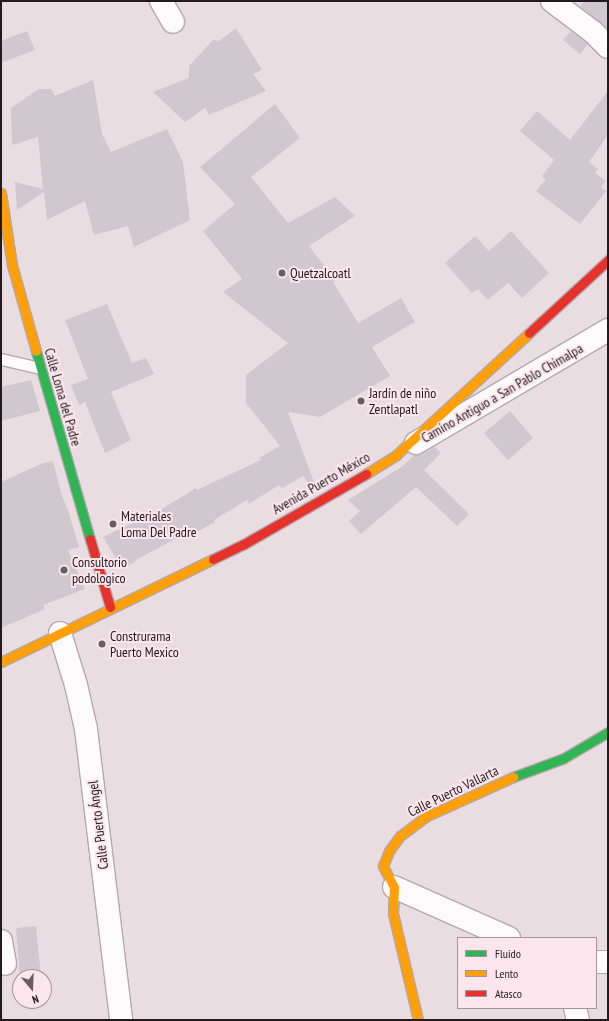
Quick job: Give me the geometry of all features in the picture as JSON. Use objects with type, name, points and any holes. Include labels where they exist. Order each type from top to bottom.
[{"type":"street","points":[[161,1],[173,22]]},
{"type":"street","points":[[552,1],[593,32],[608,47]]},
{"type":"street","name":"Calle Loma del Padre","points":[[1,193],[12,265],[40,368],[110,607]]},
{"type":"street","name":"Avenida Puerto México","points":[[1,662],[110,607],[244,544],[340,490],[396,455],[608,260]]},
{"type":"street","name":"Camino Antiguo a San Pablo Chimalpa","points":[[396,455],[608,330]]},
{"type":"street","name":"Calle Puerto Ángel","points":[[60,633],[76,685],[86,728],[121,1020]]},
{"type":"street","name":"Calle Puerto Vallarta","points":[[418,1020],[393,913],[394,887],[384,866],[389,851],[400,836],[425,817],[451,804],[564,758],[608,732]]},
{"type":"street","points":[[394,887],[507,937]]},
{"type":"street","points":[[1,941],[5,964]]},
{"type":"street","points":[[597,962],[608,962]]},
{"type":"street","points":[[574,1009],[578,1020]]},
{"type":"lane","points":[[1,358],[40,368]]},
{"type":"building","points":[[585,1],[608,1],[607,28],[580,6]]},
{"type":"building","points":[[236,28],[262,70],[253,74],[266,91],[209,115],[205,108],[185,122],[153,92],[189,78],[189,66],[213,40],[219,41]]},
{"type":"building","points":[[27,31],[35,50],[1,63],[1,41]]},
{"type":"building","points":[[571,31],[588,44],[580,54],[563,40]]},
{"type":"building","points":[[93,80],[102,134],[111,152],[167,129],[183,162],[190,220],[134,247],[128,226],[94,235],[85,201],[47,220],[44,192],[17,210],[15,182],[43,189],[38,137],[12,145],[11,108],[39,89],[51,89],[55,96]]},
{"type":"building","points":[[608,91],[608,135],[589,162],[598,169],[595,173],[606,181],[601,187],[606,191],[580,224],[536,191],[546,179],[542,176],[554,160],[520,131],[537,111],[570,140]]},
{"type":"building","points":[[275,104],[300,138],[251,177],[288,223],[335,197],[355,216],[309,246],[335,280],[333,282],[358,323],[401,298],[415,322],[372,347],[390,376],[320,417],[288,412],[315,485],[311,487],[303,476],[282,488],[279,485],[249,504],[247,500],[214,520],[215,522],[186,538],[184,534],[138,559],[123,570],[103,537],[162,509],[196,488],[197,490],[261,460],[259,458],[280,446],[246,403],[246,375],[288,343],[223,292],[242,279],[203,231],[235,204],[200,167]]},
{"type":"building","points":[[511,231],[549,273],[522,298],[508,283],[488,300],[478,289],[472,293],[445,263],[475,236],[489,251]]},
{"type":"building","points":[[107,304],[132,363],[146,358],[154,374],[111,392],[131,440],[105,453],[85,402],[79,405],[71,385],[88,379],[65,320]]},
{"type":"building","points":[[31,380],[40,411],[1,421],[1,387]]},
{"type":"building","points":[[510,411],[533,438],[508,460],[484,433]]},
{"type":"building","points":[[435,447],[441,453],[424,470],[469,514],[457,526],[416,487],[361,534],[349,521],[360,511],[348,500],[403,466],[414,455],[422,454]]},
{"type":"building","points":[[53,461],[62,496],[68,510],[79,547],[68,550],[85,589],[43,605],[45,609],[1,628],[1,482],[43,463]]},
{"type":"building","points":[[36,926],[40,969],[19,969],[16,928]]},
{"type":"traffic: fast","points":[[36,351],[90,539]]},
{"type":"traffic: fast","points":[[513,777],[564,758],[608,732]]},
{"type":"traffic: slow","points":[[1,193],[12,265],[36,351]]},
{"type":"traffic: slow","points":[[366,474],[396,455],[529,333]]},
{"type":"traffic: slow","points":[[1,662],[213,559]]},
{"type":"traffic: slow","points":[[418,1020],[393,913],[394,887],[383,866],[389,851],[400,836],[425,817],[513,777]]},
{"type":"traffic: jam","points":[[529,333],[608,260]]},
{"type":"traffic: jam","points":[[213,559],[244,544],[366,474]]},
{"type":"traffic: jam","points":[[90,539],[110,607]]},
{"type":"place","name":"Quetzalcoatl","points":[[282,273]]},
{"type":"place","name":"Jardín de niño Zentlapatl","points":[[361,401]]},
{"type":"place","name":"Materiales Loma Del Padre","points":[[113,524]]},
{"type":"place","name":"Consultorio podologico","points":[[64,570]]},
{"type":"place","name":"Construrama Puerto Mexico","points":[[102,644]]}]
